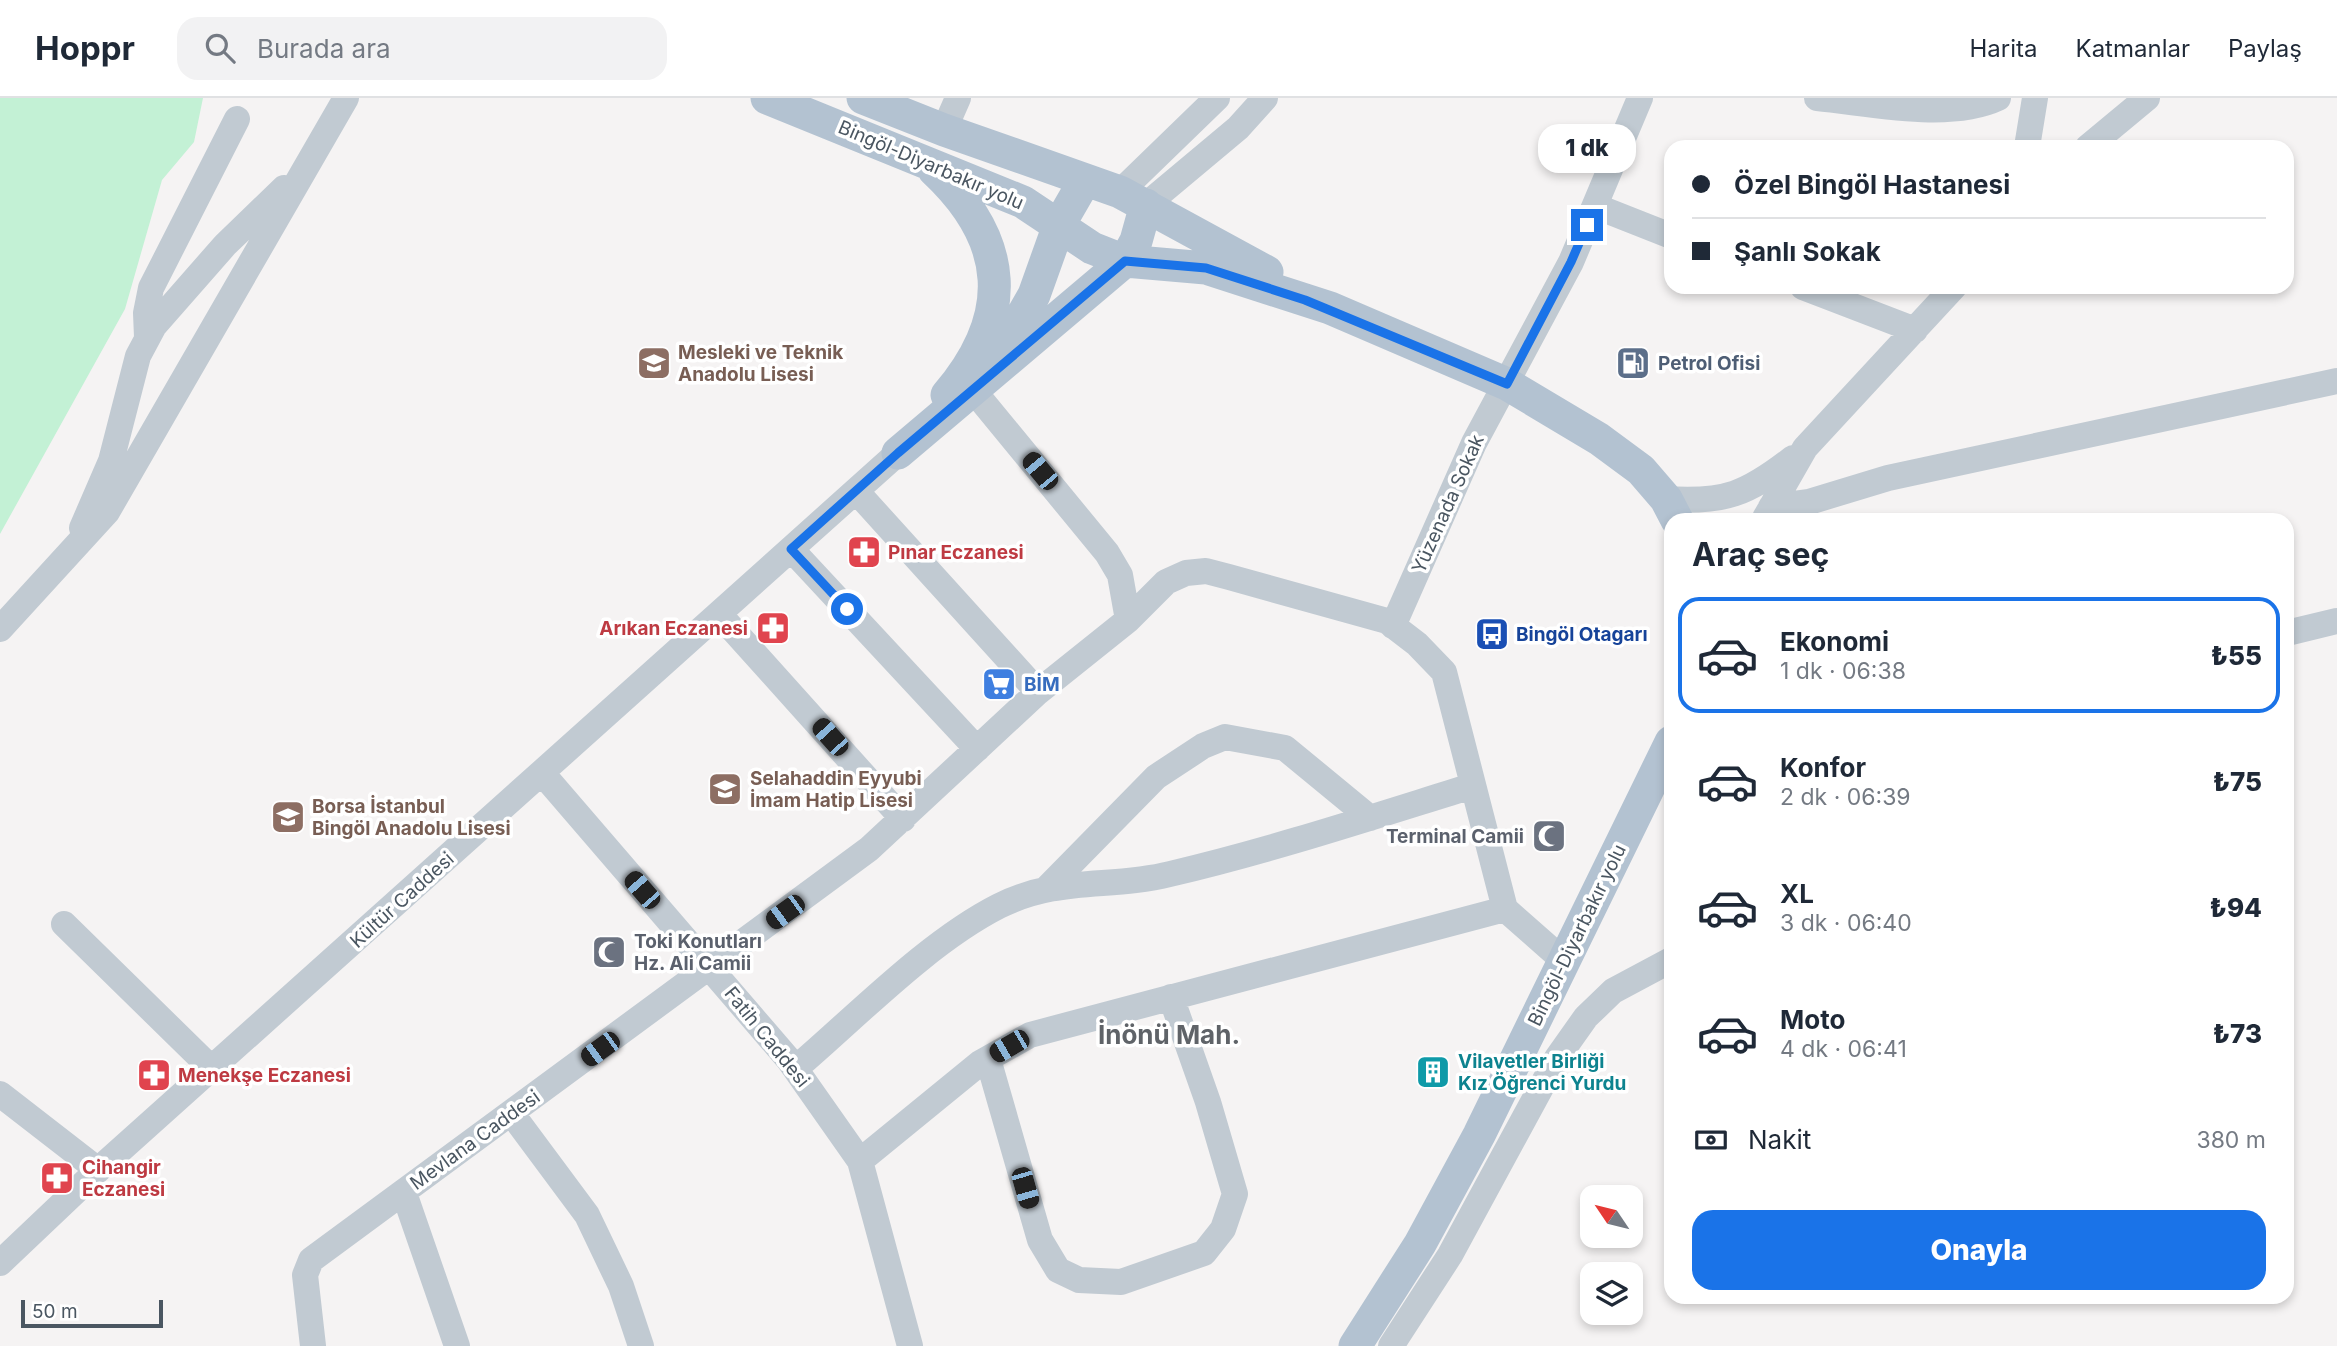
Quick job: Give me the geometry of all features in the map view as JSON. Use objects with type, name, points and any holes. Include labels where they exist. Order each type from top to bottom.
[{"type":"main road","name":"Bingöl-Diyarbakır yolu","points":[[767,98],[1023,202],[1092,248],[1125,261],[1206,268],[1330,308],[1507,384],[1599,439],[1641,470],[1672,509]]},
{"type":"main road","name":"Bingöl-Diyarbakır yolu","points":[[863,98],[943,130],[1133,198],[1330,308]]},
{"type":"main road","points":[[898,453],[965,374],[993,313],[996,290],[989,251],[961,195],[926,162]]},
{"type":"main road","points":[[898,453],[1014,330],[1034,295],[1059,225],[1085,180]]},
{"type":"main road","points":[[898,453],[1125,261],[1136,241],[1133,198]]},
{"type":"main road","name":"Bingöl-Diyarbakır yolu","points":[[1355,1346],[1420,1244],[1479,1135],[1664,756]]},
{"type":"street","points":[[0,629],[107,512],[346,98]]},
{"type":"street","points":[[943,130],[958,98]]},
{"type":"street","points":[[1133,198],[1217,98]]},
{"type":"street","points":[[1133,198],[1238,128],[1265,98]]},
{"type":"street","name":"Yüzenada Sokak","points":[[1394,626],[1474,443],[1571,262],[1640,98]]},
{"type":"street","points":[[1817,98],[1944,110],[1991,100]]},
{"type":"street","points":[[2027,140],[2035,98]]},
{"type":"street","points":[[2096,140],[2147,98]]},
{"type":"street","points":[[147,339],[146,313],[151,288],[237,119]]},
{"type":"street","points":[[71,552],[111,461],[138,356],[147,339],[177,297],[306,166]]},
{"type":"street","points":[[1594,206],[1664,233]]},
{"type":"street","points":[[1821,294],[1915,330]]},
{"type":"street","points":[[1672,509],[1737,494],[1767,478],[1805,448],[1948,294]]},
{"type":"street","points":[[1767,513],[1888,478],[2337,381]]},
{"type":"street","points":[[973,390],[1107,553],[1120,575],[1128,620]]},
{"type":"street","points":[[1767,513],[1805,448]]},
{"type":"street","name":"Kültür Caddesi","points":[[0,1263],[98,1170],[898,453]]},
{"type":"street","points":[[856,491],[1038,692]]},
{"type":"street","points":[[791,549],[977,749]]},
{"type":"street","name":"Mevlana Caddesi","points":[[313,1346],[305,1275],[311,1260],[869,849],[1038,692],[1128,620],[1166,582],[1186,573],[1206,571],[1387,621],[1394,626]]},
{"type":"street","points":[[719,614],[903,819]]},
{"type":"street","points":[[2294,631],[2337,621]]},
{"type":"street","points":[[1394,626],[1444,672],[1505,909],[1564,961]]},
{"type":"street","points":[[1048,887],[1156,777],[1203,746],[1225,737],[1285,748],[1370,818]]},
{"type":"street","name":"Fatih Caddesi","points":[[542,773],[796,1068],[860,1161],[910,1346]]},
{"type":"street","points":[[796,1068],[934,950],[999,906],[1048,887],[1167,875],[1370,818],[1472,786]]},
{"type":"street","points":[[860,1161],[988,1059],[1030,1035],[1505,909]]},
{"type":"street","points":[[64,924],[212,1069]]},
{"type":"street","points":[[1391,1346],[1450,1255],[1557,1058],[1586,1017],[1613,991],[1664,964]]},
{"type":"street","points":[[988,1059],[1040,1240],[1058,1270],[1079,1280],[1121,1282],[1205,1253],[1223,1229],[1235,1194],[1208,1102],[1171,997]]},
{"type":"street","points":[[0,1094],[98,1170]]},
{"type":"street","points":[[512,1114],[587,1215],[621,1286],[640,1346]]},
{"type":"street","points":[[404,1193],[457,1346]]},
{"type":"green space","points":[[0,98],[203,98],[194,142],[162,180],[125,309],[0,534]]},
{"type":"place","name":"Mesleki ve Teknik Anadolu Lisesi","points":[[654,363]]},
{"type":"place","name":"Petrol Ofisi","points":[[1633,363]]},
{"type":"place","name":"Pınar Eczanesi","points":[[864,552]]},
{"type":"place","name":"Arıkan Eczanesi","points":[[773,628]]},
{"type":"place","name":"Bingöl Otagarı","points":[[1492,634]]},
{"type":"place","name":"BİM","points":[[999,684]]},
{"type":"place","name":"Selahaddin Eyyubi İmam Hatip Lisesi","points":[[725,789]]},
{"type":"place","name":"Borsa İstanbul Bingöl Anadolu Lisesi","points":[[288,817]]},
{"type":"place","name":"Terminal Camii","points":[[1549,836]]},
{"type":"place","name":"Toki Konutları Hz. Ali Camii","points":[[609,952]]},
{"type":"place","name":"Vilayetler Birliği Kız Öğrenci Yurdu","points":[[1433,1072]]},
{"type":"place","name":"Menekşe Eczanesi","points":[[154,1075]]},
{"type":"place","name":"Cihangir Eczanesi","points":[[57,1178]]},
{"type":"district","name":"İnönü Mah.","points":[[1169,1034]]},
{"type":"route","points":[[847,609],[791,549],[898,453],[1125,261],[1206,268],[1330,308],[1507,384],[1571,262],[1587,225]]}]
